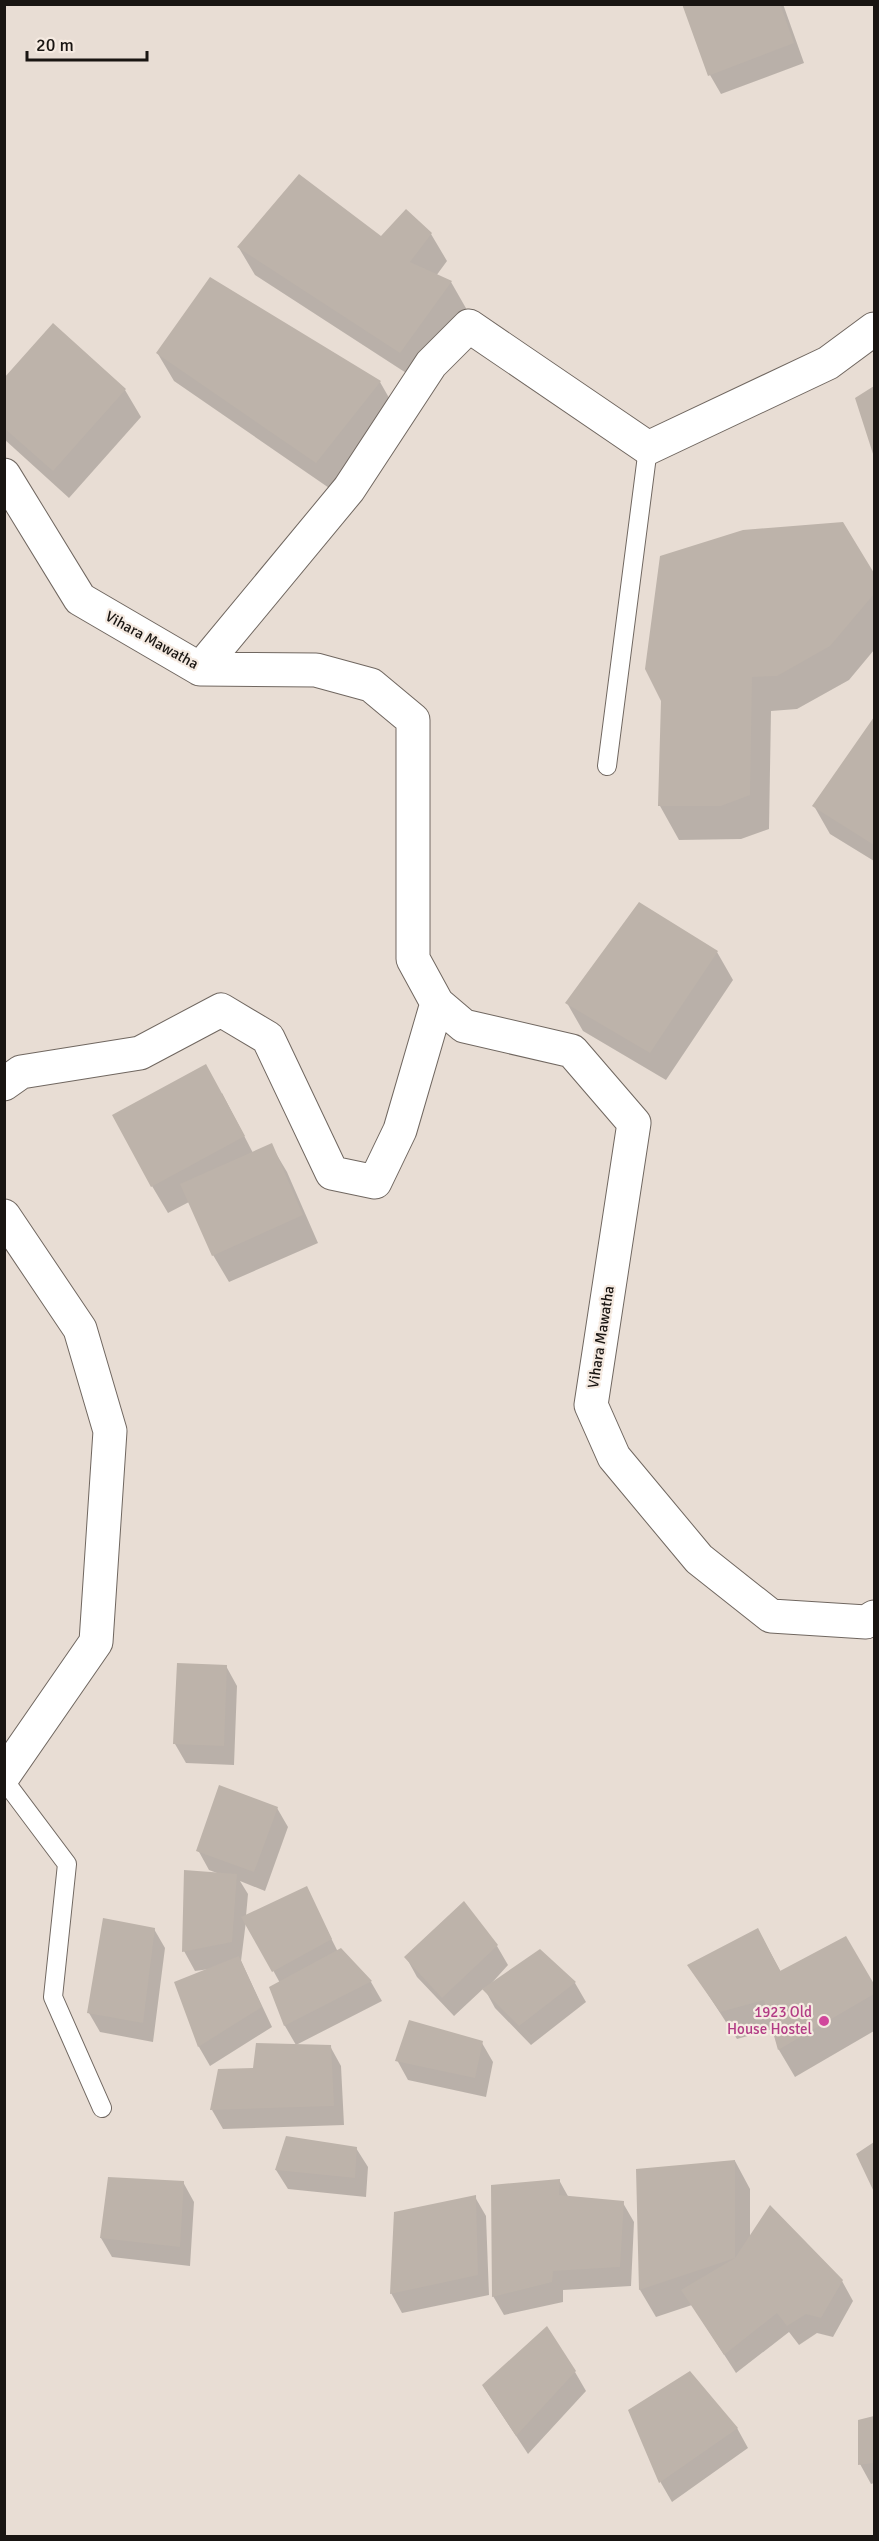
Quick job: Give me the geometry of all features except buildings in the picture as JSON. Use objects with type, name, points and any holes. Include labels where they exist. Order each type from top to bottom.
[{"type":"street","points":[[200,669],[349,489],[431,364],[469,326],[648,448],[828,363],[874,329]]},
{"type":"street","name":"Vihara Mawatha","points":[[4,476],[80,599],[200,669],[316,670],[371,685],[413,720],[413,959],[437,1003],[464,1026],[572,1051],[634,1124],[591,1405],[615,1457],[699,1558],[771,1616],[866,1622],[874,1617]]},
{"type":"street","points":[[10,1072],[140,1053],[221,1010],[268,1038],[332,1173],[375,1182],[400,1130],[437,1003]]},
{"type":"street","points":[[4,1216],[80,1329],[110,1431],[96,1642],[4,1775]]},
{"type":"lane","points":[[607,766],[648,448]]},
{"type":"lane","points":[[4,1780],[68,1864],[53,1997],[102,2108]]},
{"type":"place","name":"1923 Old House Hostel","points":[[824,2021]]}]
